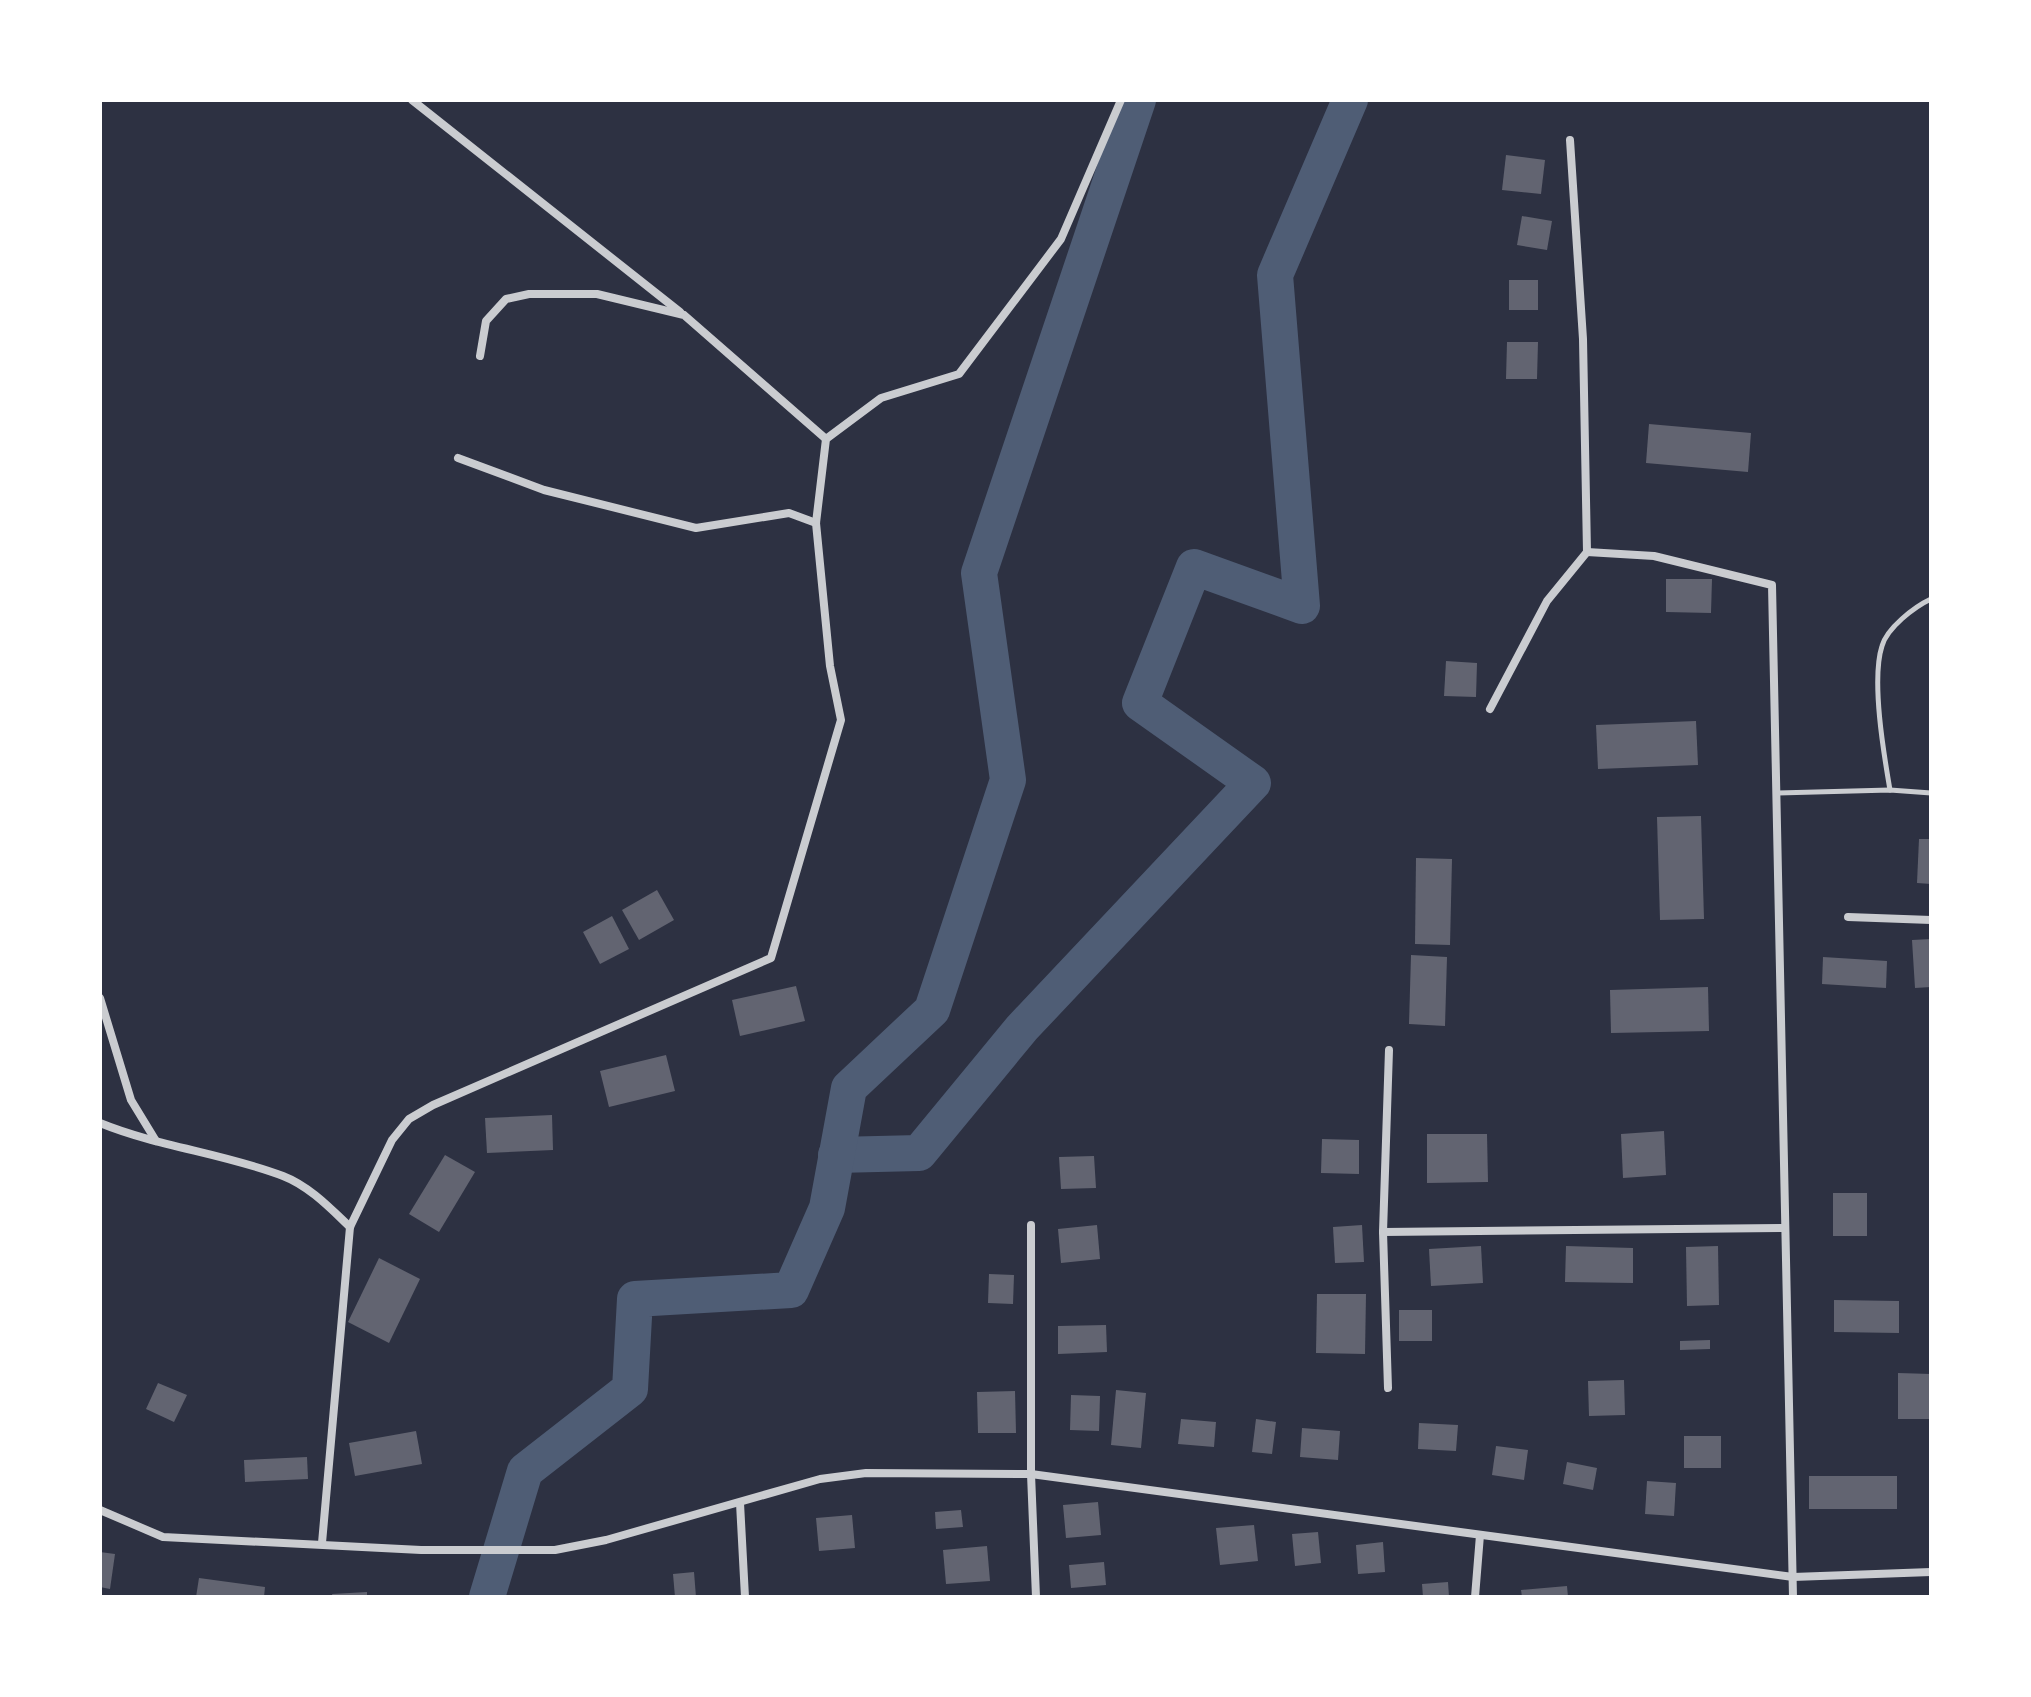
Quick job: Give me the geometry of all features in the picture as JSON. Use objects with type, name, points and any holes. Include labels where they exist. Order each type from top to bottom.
[{"type":"street","points":[[412,100],[684,315],[826,439]]},
{"type":"street","points":[[322,1543],[350,1227],[392,1140],[409,1119],[771,958],[841,720],[830,666],[816,523],[826,439],[881,398],[959,374],[1061,239],[1121,100]]},
{"type":"street","points":[[1490,709],[1547,601],[1587,552],[1583,339],[1570,140]]},
{"type":"street","points":[[480,356],[486,321],[506,299],[529,294],[597,294],[684,315]]},
{"type":"street","points":[[458,458],[544,490],[696,528],[789,513],[816,523]]},
{"type":"street","points":[[1587,552],[1654,556],[1772,585],[1793,1597]]},
{"type":"street","points":[[1848,917],[1931,920]]},
{"type":"street","points":[[100,998],[131,1100],[156,1141]]},
{"type":"street","points":[[1388,1388],[1383,1232],[1389,1050]]},
{"type":"street","points":[[100,1123],[284,1176],[316,1195],[350,1227]]},
{"type":"street","points":[[1031,1225],[1031,1474],[1036,1597]]},
{"type":"street","points":[[1383,1232],[1785,1228]]},
{"type":"street","points":[[100,1510],[163,1537],[421,1550],[555,1550],[606,1540],[820,1479],[866,1473],[1031,1474],[1793,1577],[1931,1572]]},
{"type":"street","points":[[740,1503],[745,1597]]},
{"type":"street","points":[[1475,1597],[1480,1535]]},
{"type":"lane","points":[[1890,790],[1880,730],[1882,646],[1895,627],[1931,599]]},
{"type":"lane","points":[[1776,793],[1890,790],[1931,793]]},
{"type":"building","points":[[1506,155],[1545,160],[1541,194],[1502,190]]},
{"type":"building","points":[[1522,216],[1552,221],[1547,250],[1517,245]]},
{"type":"building","points":[[1509,280],[1538,280],[1538,310],[1509,310]]},
{"type":"building","points":[[1507,342],[1538,342],[1537,379],[1506,379]]},
{"type":"building","points":[[1649,424],[1751,433],[1748,472],[1646,463]]},
{"type":"building","points":[[1666,579],[1712,579],[1711,613],[1666,612]]},
{"type":"building","points":[[1446,661],[1477,663],[1476,697],[1444,696]]},
{"type":"building","points":[[1696,721],[1698,765],[1598,769],[1596,725]]},
{"type":"building","points":[[1701,816],[1704,919],[1660,920],[1657,817]]},
{"type":"building","points":[[1919,839],[1931,839],[1931,884],[1917,883]]},
{"type":"building","points":[[1416,858],[1452,859],[1450,945],[1415,944]]},
{"type":"building","points":[[657,890],[674,920],[639,940],[622,910]]},
{"type":"building","points":[[612,916],[629,949],[600,964],[583,932]]},
{"type":"building","points":[[1931,939],[1931,987],[1915,988],[1912,940]]},
{"type":"building","points":[[1411,955],[1447,957],[1445,1026],[1409,1024]]},
{"type":"building","points":[[1823,957],[1887,961],[1886,988],[1822,984]]},
{"type":"building","points":[[796,986],[805,1021],[740,1036],[732,1000]]},
{"type":"building","points":[[1708,987],[1709,1031],[1611,1033],[1610,990]]},
{"type":"building","points":[[666,1055],[675,1091],[609,1107],[600,1071]]},
{"type":"building","points":[[552,1115],[553,1150],[487,1153],[485,1118]]},
{"type":"building","points":[[1664,1131],[1666,1175],[1623,1178],[1621,1134]]},
{"type":"building","points":[[1427,1134],[1487,1134],[1488,1182],[1427,1183]]},
{"type":"building","points":[[1322,1139],[1359,1140],[1359,1174],[1321,1173]]},
{"type":"building","points":[[445,1155],[475,1172],[439,1232],[409,1214]]},
{"type":"building","points":[[1094,1156],[1096,1188],[1061,1189],[1059,1157]]},
{"type":"building","points":[[1833,1193],[1867,1193],[1867,1236],[1833,1236]]},
{"type":"building","points":[[1097,1225],[1100,1259],[1061,1263],[1058,1229]]},
{"type":"building","points":[[1362,1225],[1364,1262],[1335,1263],[1333,1227]]},
{"type":"building","points":[[1481,1246],[1483,1283],[1431,1286],[1429,1249]]},
{"type":"building","points":[[1566,1246],[1633,1248],[1633,1283],[1565,1282]]},
{"type":"building","points":[[1718,1246],[1719,1305],[1687,1306],[1686,1247]]},
{"type":"building","points":[[379,1258],[420,1279],[389,1343],[348,1322]]},
{"type":"building","points":[[989,1274],[1014,1275],[1013,1304],[988,1303]]},
{"type":"building","points":[[1317,1294],[1366,1294],[1365,1354],[1316,1353]]},
{"type":"building","points":[[1834,1300],[1899,1301],[1899,1333],[1834,1332]]},
{"type":"building","points":[[1399,1310],[1432,1310],[1432,1341],[1399,1341]]},
{"type":"building","points":[[1106,1325],[1107,1352],[1058,1354],[1058,1326]]},
{"type":"building","points":[[1710,1340],[1710,1349],[1680,1350],[1680,1341]]},
{"type":"building","points":[[1898,1373],[1931,1374],[1931,1419],[1898,1419]]},
{"type":"building","points":[[1624,1380],[1625,1415],[1589,1416],[1588,1381]]},
{"type":"building","points":[[158,1383],[187,1395],[174,1422],[146,1409]]},
{"type":"building","points":[[1116,1390],[1146,1393],[1141,1448],[1111,1445]]},
{"type":"building","points":[[1015,1391],[1016,1433],[978,1433],[977,1392]]},
{"type":"building","points":[[1071,1395],[1100,1396],[1099,1431],[1070,1430]]},
{"type":"building","points":[[1181,1419],[1216,1422],[1214,1447],[1178,1444]]},
{"type":"building","points":[[1256,1419],[1276,1422],[1272,1454],[1252,1452]]},
{"type":"building","points":[[1419,1423],[1458,1425],[1456,1451],[1418,1449]]},
{"type":"building","points":[[1302,1428],[1340,1431],[1338,1460],[1300,1457]]},
{"type":"building","points":[[416,1431],[422,1464],[355,1476],[349,1443]]},
{"type":"building","points":[[1684,1436],[1721,1436],[1721,1468],[1684,1468]]},
{"type":"building","points":[[1496,1446],[1528,1450],[1524,1480],[1492,1475]]},
{"type":"building","points":[[307,1457],[308,1479],[245,1482],[244,1460]]},
{"type":"building","points":[[1567,1462],[1597,1468],[1593,1490],[1563,1484]]},
{"type":"building","points":[[1809,1476],[1897,1476],[1897,1509],[1809,1509]]},
{"type":"building","points":[[1647,1481],[1676,1483],[1674,1516],[1645,1514]]},
{"type":"building","points":[[1098,1502],[1101,1535],[1066,1538],[1063,1505]]},
{"type":"building","points":[[961,1510],[963,1527],[936,1529],[935,1512]]},
{"type":"building","points":[[852,1515],[855,1548],[819,1551],[816,1518]]},
{"type":"building","points":[[1254,1525],[1258,1561],[1220,1565],[1216,1528]]},
{"type":"building","points":[[1318,1532],[1321,1563],[1295,1566],[1292,1534]]},
{"type":"building","points":[[1383,1542],[1385,1572],[1358,1574],[1356,1545]]},
{"type":"building","points":[[987,1546],[990,1581],[946,1584],[943,1550]]},
{"type":"building","points":[[100,1552],[115,1554],[110,1589],[100,1587]]},
{"type":"building","points":[[1104,1562],[1106,1585],[1071,1588],[1069,1565]]},
{"type":"building","points":[[694,1572],[696,1597],[675,1597],[673,1574]]},
{"type":"building","points":[[199,1578],[265,1587],[264,1597],[196,1597]]},
{"type":"building","points":[[1448,1582],[1449,1597],[1423,1597],[1422,1584]]},
{"type":"building","points":[[1567,1586],[1568,1597],[1522,1597],[1521,1590]]},
{"type":"building","points":[[367,1592],[367,1597],[333,1597],[332,1594]]},
{"type":"waterway","points":[[487,1597],[525,1471],[630,1389],[635,1299],[791,1290],[827,1208],[849,1088],[932,1010],[1008,780],[979,573],[1138,100]]},
{"type":"waterway","points":[[836,1155],[919,1153],[1022,1028],[1253,783],[1140,703],[1194,567],[1302,606],[1275,275],[1350,100]]}]
